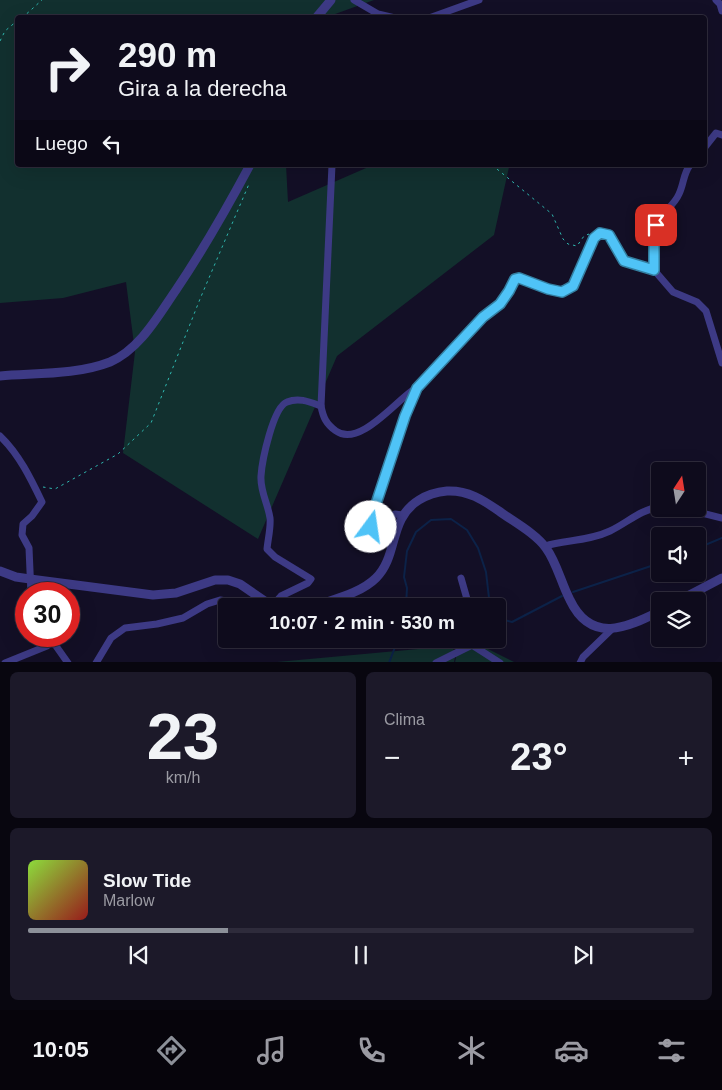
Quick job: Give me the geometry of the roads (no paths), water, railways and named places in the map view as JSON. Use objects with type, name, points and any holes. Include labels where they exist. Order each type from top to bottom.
[{"type":"street","points":[[318,15],[331,0]]},
{"type":"street","points":[[354,0],[382,15]]},
{"type":"street","points":[[437,15],[479,0]]},
{"type":"street","points":[[716,0],[720,4],[722,11]]},
{"type":"street","points":[[707,144],[716,133],[722,135]]},
{"type":"street","points":[[0,376],[90,368],[110,362],[128,352],[153,324],[206,245],[249,167]]},
{"type":"street","points":[[332,167],[321,406],[323,416],[329,426],[339,433],[351,434],[364,431],[384,416],[406,394],[417,388],[483,317],[500,304],[515,279],[519,278],[562,292],[573,286],[594,238],[600,233],[609,235],[624,261],[654,270],[673,292],[697,302],[706,311],[722,363]]},
{"type":"street","points":[[654,270],[654,235],[656,225],[662,215],[676,200],[684,175],[689,167]]},
{"type":"street","points":[[402,515],[395,514],[391,518],[380,540],[375,540],[371,535],[372,516],[405,416],[417,388]]},
{"type":"street","points":[[279,598],[308,583],[310,579],[274,557],[267,549],[270,519],[261,477],[272,423],[278,410],[286,402],[300,400],[321,406]]},
{"type":"street","points":[[0,436],[15,454],[42,502],[32,516],[23,524],[22,535],[29,548],[30,582]]},
{"type":"street","points":[[336,598],[358,590],[378,577],[387,563],[402,515],[411,505],[430,495],[446,491],[464,492],[486,502],[545,546],[570,600],[578,613],[593,624],[612,629],[635,624],[651,616]]},
{"type":"street","points":[[545,546],[588,539],[611,531],[633,516],[651,509]]},
{"type":"street","points":[[706,514],[722,518]]},
{"type":"street","points":[[0,571],[16,577],[153,595],[176,593],[215,580],[228,580],[240,584],[260,598]]},
{"type":"street","points":[[461,578],[467,598]]},
{"type":"street","points":[[695,592],[722,578]]},
{"type":"street","points":[[96,662],[106,644],[125,628],[157,624],[182,618],[207,604],[218,601]]},
{"type":"street","points":[[580,662],[612,629]]},
{"type":"street","points":[[5,662],[44,647]]},
{"type":"street","points":[[57,647],[68,662]]},
{"type":"street","points":[[436,662],[461,648]]},
{"type":"street","points":[[480,648],[500,662]]},
{"type":"waterway","points":[[406,598],[407,588],[404,577],[407,551],[416,532],[431,520],[451,519],[467,530],[478,548],[486,572],[489,598]]},
{"type":"waterway","points":[[706,545],[722,538]]},
{"type":"waterway","points":[[573,592],[651,566]]},
{"type":"waterway","points":[[506,620],[512,622],[562,596]]},
{"type":"waterway","points":[[389,662],[395,648]]}]
